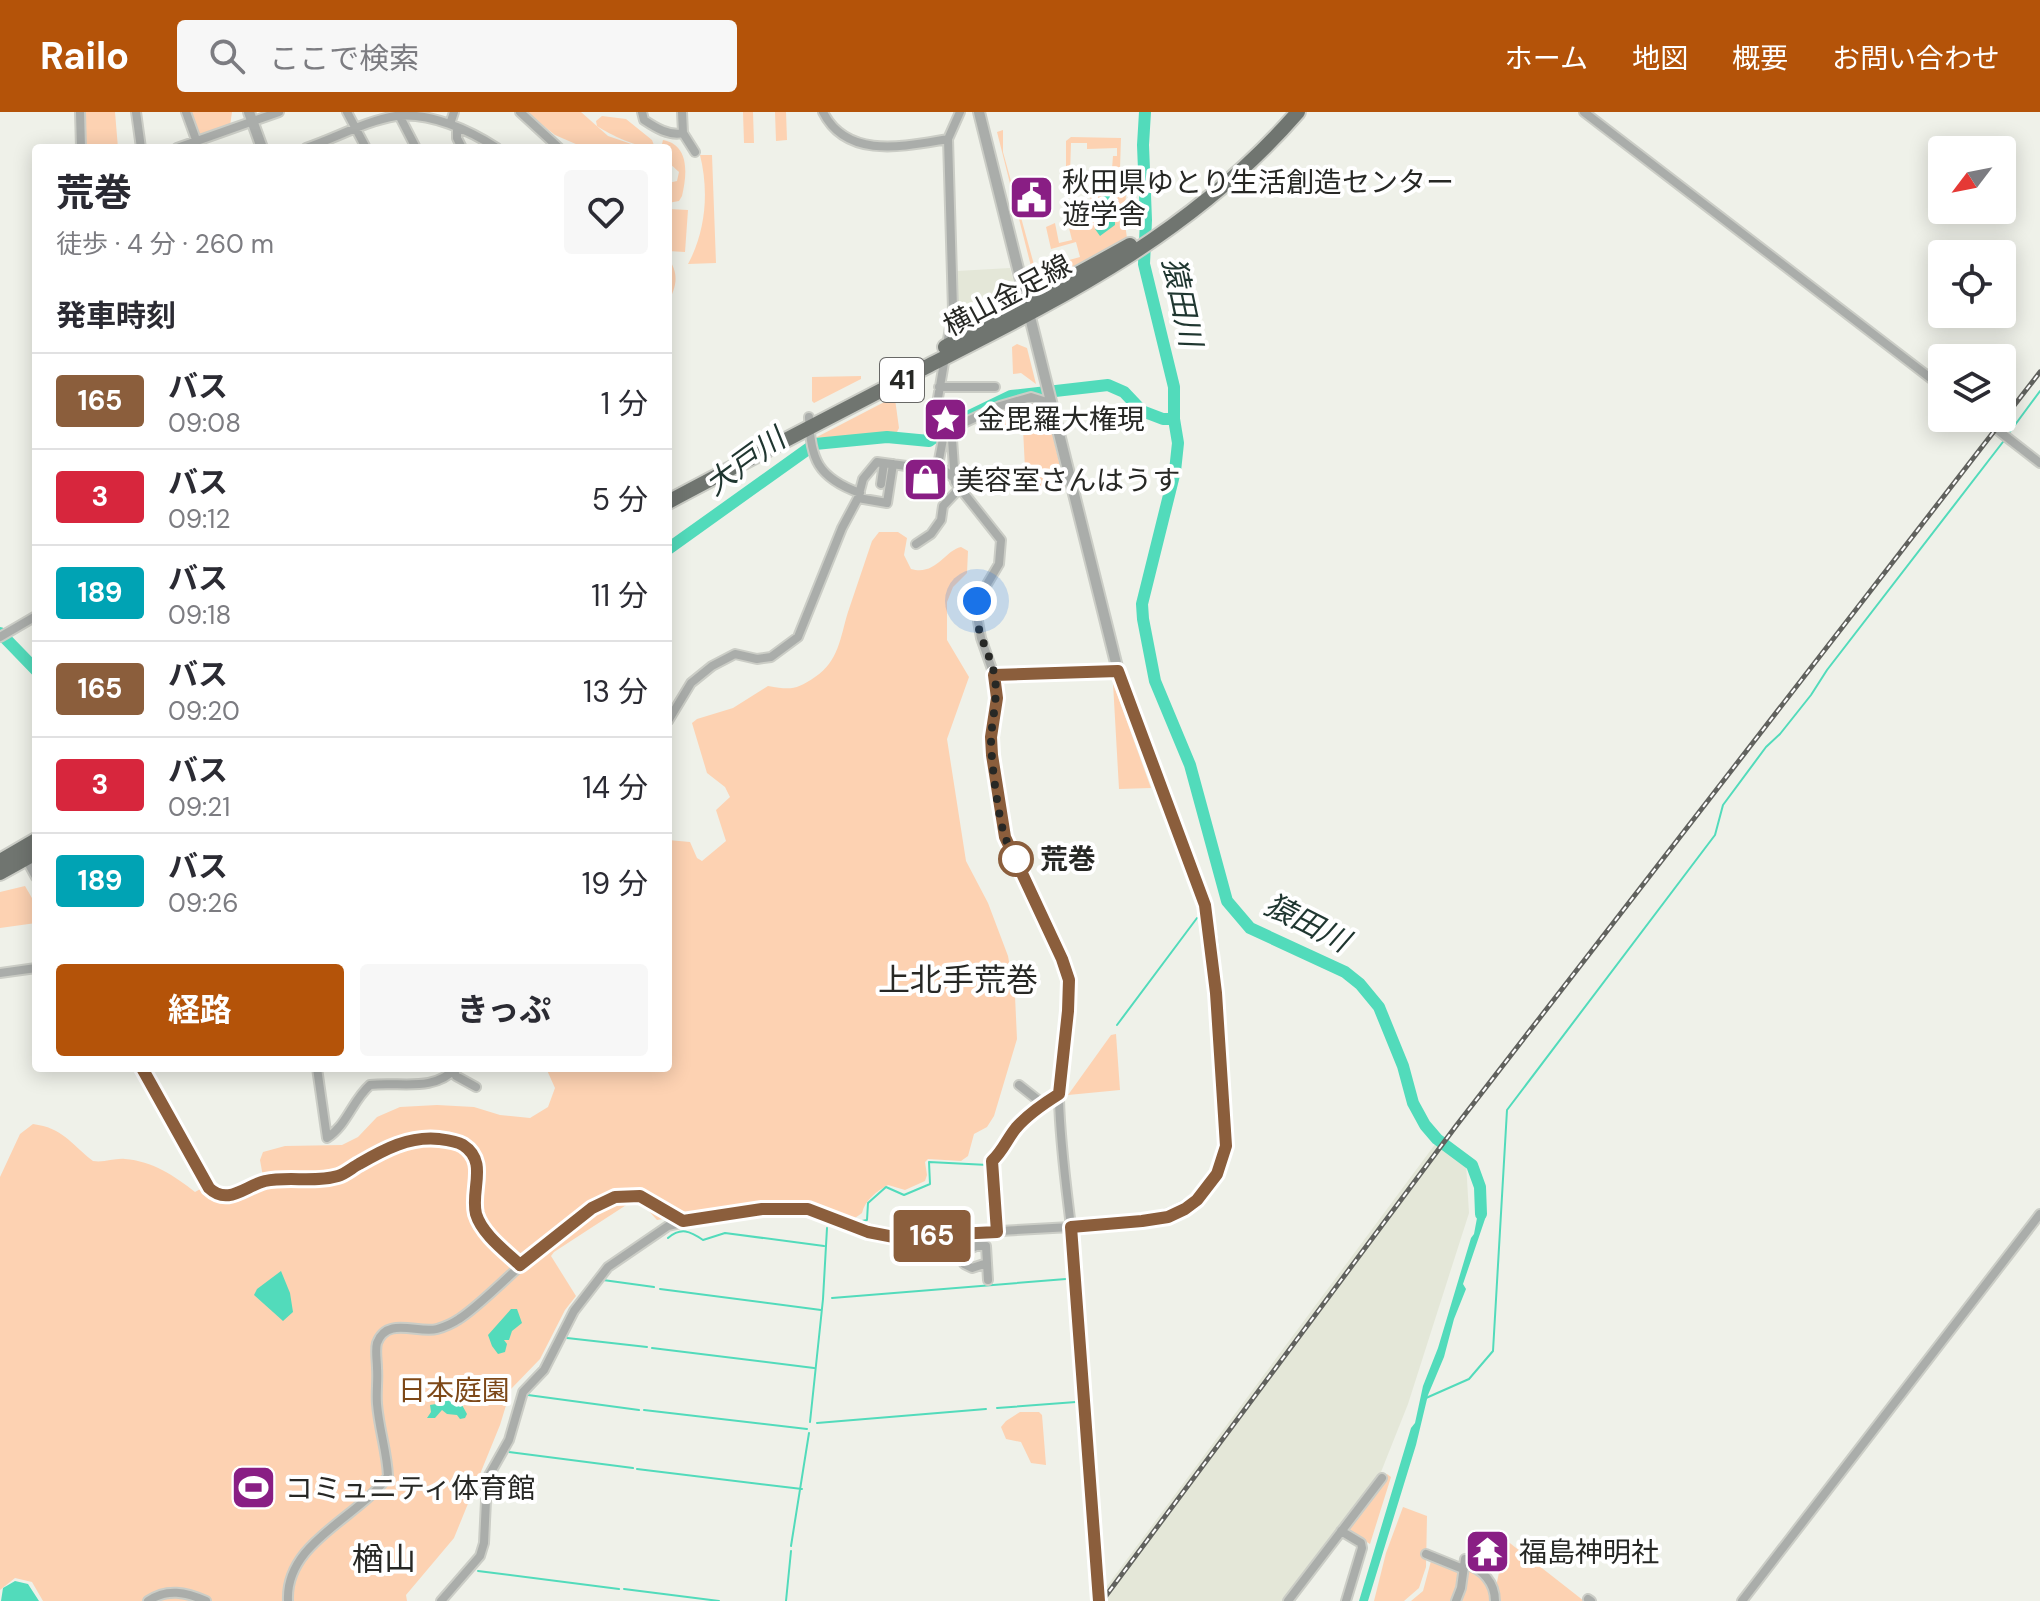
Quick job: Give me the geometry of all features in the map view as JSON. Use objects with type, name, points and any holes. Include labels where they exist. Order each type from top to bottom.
[{"type":"main road","name":"横山金足線","points":[[1153,236],[1216,183],[1285,112]]},
{"type":"main road","name":"横山金足線","points":[[672,500],[810,434],[946,352],[1132,250],[1217,192],[1298,112]]},
{"type":"main road","name":"横山金足線","points":[[672,489],[810,434]]},
{"type":"main road","points":[[0,861],[28,853]]},
{"type":"main road","points":[[0,873],[28,853]]},
{"type":"street","points":[[80,112],[81,144]]},
{"type":"street","points":[[136,112],[140,144]]},
{"type":"street","points":[[186,112],[197,144]]},
{"type":"street","points":[[199,144],[251,117],[279,112]]},
{"type":"street","points":[[347,112],[364,144]]},
{"type":"street","points":[[454,112],[460,144]]},
{"type":"street","points":[[520,112],[555,144]]},
{"type":"street","points":[[642,112],[644,120],[656,127],[675,135],[683,133]]},
{"type":"street","points":[[682,112],[683,133],[695,152]]},
{"type":"street","points":[[823,112],[838,132],[852,142],[890,146],[948,139]]},
{"type":"street","points":[[916,544],[931,534],[941,520],[943,506],[957,483],[952,439],[939,410],[939,387],[953,310],[948,139],[960,112]]},
{"type":"street","points":[[441,1601],[480,1556],[484,1543],[487,1479],[509,1440],[523,1392],[544,1370],[574,1311],[608,1267],[668,1226],[762,1209],[808,1209],[868,1232],[894,1237],[1142,1221],[1168,1217],[1185,1209],[1197,1200],[1217,1174],[1226,1146],[1215,981],[1205,905],[1118,671],[979,112]]},
{"type":"street","points":[[1584,112],[1928,376]]},
{"type":"street","points":[[399,115],[414,144]]},
{"type":"street","points":[[322,144],[399,115],[427,117],[454,125],[490,144]]},
{"type":"street","points":[[251,117],[261,144]]},
{"type":"street","points":[[939,387],[995,387]]},
{"type":"street","points":[[938,465],[943,439],[948,432],[1017,400],[1049,396]]},
{"type":"street","points":[[2000,432],[2040,463]]},
{"type":"street","points":[[810,434],[819,467],[859,495],[887,503],[888,463]]},
{"type":"street","points":[[672,714],[691,683],[712,666],[735,654],[757,659],[771,657],[798,637],[867,472],[877,462],[921,468],[938,465]]},
{"type":"street","points":[[881,484],[888,463]]},
{"type":"street","points":[[938,465],[957,483],[1001,540],[999,564],[977,601],[976,610],[981,638],[994,675],[997,698],[991,737],[992,755],[1005,837],[1069,980],[1059,1094],[1099,1601]]},
{"type":"street","points":[[0,637],[32,618]]},
{"type":"street","points":[[994,675],[1118,671]]},
{"type":"street","points":[[0,973],[32,969]]},
{"type":"street","points":[[144,1072],[209,1188],[223,1196],[232,1196],[255,1184],[284,1178],[339,1176],[412,1138],[451,1140],[463,1145],[476,1162],[475,1205],[479,1221],[520,1265]]},
{"type":"street","points":[[318,1072],[327,1138],[342,1127],[356,1099],[370,1085],[413,1086],[440,1080],[451,1072]]},
{"type":"street","points":[[455,1072],[456,1076],[476,1087]]},
{"type":"street","points":[[1019,1085],[1043,1104]]},
{"type":"street","points":[[997,1232],[992,1161],[1000,1154],[1015,1129],[1059,1094]]},
{"type":"street","points":[[288,1601],[287,1589],[303,1555],[365,1502],[388,1476],[387,1453],[377,1405],[377,1344],[383,1335],[396,1327],[435,1330],[457,1322],[491,1297],[520,1265],[592,1208],[615,1197],[640,1196],[683,1221]]},
{"type":"street","points":[[1742,1601],[2040,1214]]},
{"type":"street","points":[[975,1233],[976,1246]]},
{"type":"street","points":[[987,1263],[972,1268],[964,1264],[963,1252],[976,1246],[986,1246],[987,1263],[988,1280]]},
{"type":"street","points":[[1288,1601],[1382,1478]]},
{"type":"street","points":[[1341,1531],[1361,1543],[1362,1548],[1346,1601]]},
{"type":"street","points":[[1426,1554],[1470,1564],[1485,1575],[1495,1588],[1495,1601]]},
{"type":"street","points":[[1456,1601],[1465,1564]]},
{"type":"street","points":[[148,1601],[162,1593],[188,1593],[206,1601]]},
{"type":"shaded area","points":[[1108,193],[1115,199],[1115,225],[1100,236],[1095,229],[1102,214],[1099,199]]},
{"type":"shaded area","points":[[1010,268],[1016,290],[1013,299],[954,329],[957,271]]},
{"type":"shaded area","points":[[1436,1143],[1466,1163],[1469,1213],[1408,1404],[1381,1472],[1283,1601],[1096,1601]]},
{"type":"shaded area","points":[[1479,1188],[1486,1216],[1463,1284],[1466,1289],[1428,1395],[1416,1445],[1368,1601],[1359,1601],[1415,1423],[1423,1386],[1474,1234],[1480,1202]]},
{"type":"shaded area","points":[[281,1271],[290,1293],[293,1312],[283,1321],[254,1295],[257,1289]]},
{"type":"shaded area","points":[[511,1309],[517,1309],[522,1323],[512,1331],[509,1340],[504,1340],[507,1344],[505,1352],[498,1354],[488,1335]]},
{"type":"shaded area","points":[[460,1383],[467,1389],[470,1399],[462,1405],[467,1414],[465,1418],[460,1419],[442,1410],[435,1418],[427,1418],[431,1412],[430,1405],[436,1404],[445,1393],[456,1393]]},
{"type":"shaded area","points":[[15,1581],[28,1584],[39,1601],[1,1601],[3,1588]]},
{"type":"green space","points":[[84,112],[115,112],[118,144],[85,144]]},
{"type":"green space","points":[[189,112],[232,112],[230,126],[198,135]]},
{"type":"green space","points":[[526,112],[581,112],[608,136],[631,144],[576,144],[555,135]]},
{"type":"green space","points":[[743,112],[753,112],[754,143],[744,143]]},
{"type":"green space","points":[[775,112],[786,112],[787,140],[776,141]]},
{"type":"green space","points":[[602,116],[626,119],[654,144],[637,144],[617,137],[597,126],[596,121]]},
{"type":"green space","points":[[1003,130],[1003,152],[1036,272],[1060,267],[1062,262],[1080,257],[1076,242],[1051,249],[1046,227],[1055,223],[1059,243],[1072,240],[1067,220],[1090,216],[1091,180],[1127,184],[1124,217],[1127,238],[1044,285],[1035,282],[997,132]],"holes":[[[1115,199],[1115,225],[1095,229],[1102,214],[1099,206]]]},
{"type":"green space","points":[[1071,137],[1121,138],[1120,169],[1112,169],[1117,148],[1087,149],[1087,143],[1071,143],[1070,174],[1066,174],[1066,141]]},
{"type":"green space","points":[[663,140],[672,143],[682,154],[685,179],[679,201],[672,202],[672,182],[677,181],[679,172],[672,166],[672,144],[662,144]]},
{"type":"green space","points":[[700,155],[712,155],[716,263],[688,264],[699,238],[704,211]]},
{"type":"green space","points":[[672,209],[688,210],[685,252],[672,251]]},
{"type":"green space","points":[[672,266],[676,280],[672,293]]},
{"type":"green space","points":[[1017,344],[1027,348],[1036,384],[1021,373],[1013,374],[1012,347]]},
{"type":"green space","points":[[861,376],[861,379],[814,403],[812,401],[812,377]]},
{"type":"green space","points":[[895,399],[897,432],[815,438]]},
{"type":"green space","points":[[1031,401],[1042,406],[1048,426],[993,428],[992,414]]},
{"type":"green space","points":[[1051,428],[1065,487],[1026,488],[1023,429]]},
{"type":"green space","name":"日本庭園","points":[[879,532],[898,532],[907,538],[904,555],[911,569],[920,570],[933,566],[955,549],[961,547],[968,551],[967,573],[953,587],[947,602],[947,640],[969,677],[947,739],[966,861],[988,903],[1008,956],[1015,996],[1017,1039],[994,1116],[987,1127],[974,1134],[968,1156],[961,1161],[928,1159],[925,1162],[925,1181],[905,1190],[888,1185],[872,1196],[862,1213],[855,1218],[814,1206],[751,1204],[657,1220],[637,1198],[554,1252],[551,1256],[576,1296],[565,1310],[540,1359],[511,1389],[500,1425],[454,1538],[406,1595],[407,1601],[43,1601],[32,1582],[15,1578],[0,1590],[0,1177],[20,1134],[33,1124],[52,1129],[93,1161],[125,1159],[145,1163],[171,1175],[195,1192],[202,1188],[209,1196],[224,1202],[265,1188],[260,1160],[263,1152],[285,1146],[342,1145],[358,1137],[377,1117],[400,1107],[474,1107],[500,1115],[530,1118],[548,1107],[555,1088],[548,1072],[672,1072],[672,840],[690,842],[697,858],[702,861],[726,841],[716,810],[730,797],[725,787],[707,773],[692,723],[733,708],[768,686],[798,687],[823,671],[838,648],[872,541]]},
{"type":"green space","points":[[1113,683],[1151,788],[1119,789]]},
{"type":"green space","points":[[25,886],[32,898],[32,924],[0,928],[0,892]]},
{"type":"green space","points":[[1116,1034],[1120,1090],[1068,1095],[1111,1035]]},
{"type":"green space","points":[[1020,1412],[1039,1412],[1042,1415],[1046,1465],[1031,1463],[1021,1442],[1006,1439],[1001,1427]]},
{"type":"green space","points":[[1387,1474],[1391,1477],[1370,1544],[1351,1532],[1349,1526]]},
{"type":"green space","points":[[1403,1507],[1427,1516],[1426,1567],[1419,1588],[1404,1601],[1374,1601],[1386,1553]]},
{"type":"green space","points":[[1506,1540],[1584,1601],[1497,1601],[1497,1582]]},
{"type":"green space","points":[[1431,1561],[1460,1571],[1454,1601],[1411,1601],[1423,1591]]},
{"type":"green space","points":[[1467,1569],[1486,1580],[1492,1601],[1460,1601]]},
{"type":"waterway","name":"猿田川","points":[[1145,112],[1144,264],[1174,387],[1178,443],[1175,471],[1142,604],[1155,681],[1190,765],[1227,901],[1250,928],[1345,972],[1379,1007],[1403,1066],[1413,1103],[1425,1125],[1437,1139],[1472,1165],[1480,1187],[1481,1214]]},
{"type":"waterway","name":"大戸川","points":[[672,546],[815,444],[887,437],[929,441],[953,424],[1011,396],[1108,385],[1124,392],[1142,411],[1163,419],[1174,419]]},
{"type":"waterway","points":[[2009,433],[2040,391]]},
{"type":"waterway","points":[[1426,1398],[1469,1379],[1493,1351],[1507,1110],[1715,835],[1723,805],[1766,747],[1811,695],[2006,438]]},
{"type":"waterway","name":"大戸川","points":[[0,633],[32,666]]},
{"type":"waterway","points":[[1117,1025],[1197,918]]},
{"type":"waterway","points":[[862,1221],[867,1220],[868,1203],[886,1187],[904,1195],[930,1184],[929,1162],[988,1165]]},
{"type":"waterway","points":[[810,1422],[827,1228]]},
{"type":"waterway","points":[[668,1238],[681,1231],[703,1240],[725,1233],[824,1246]]},
{"type":"waterway","points":[[832,1298],[1066,1279]]},
{"type":"waterway","points":[[603,1280],[654,1287]]},
{"type":"waterway","points":[[660,1289],[821,1310]]},
{"type":"waterway","points":[[567,1338],[647,1347]]},
{"type":"waterway","points":[[652,1348],[814,1368]]},
{"type":"waterway","points":[[528,1395],[639,1410]]},
{"type":"waterway","points":[[997,1408],[1076,1402]]},
{"type":"waterway","points":[[817,1423],[986,1409]]},
{"type":"waterway","points":[[644,1410],[807,1429]]},
{"type":"waterway","points":[[791,1546],[809,1433]]},
{"type":"waterway","points":[[509,1452],[633,1468]]},
{"type":"waterway","points":[[637,1469],[802,1489]]},
{"type":"waterway","points":[[786,1601],[791,1551]]},
{"type":"waterway","points":[[478,1571],[619,1589]]},
{"type":"waterway","points":[[624,1589],[719,1601]]},
{"type":"railway","points":[[1102,1601],[1456,1126],[2040,372]]},
{"type":"bus line","name":"165","points":[[144,1072],[209,1188],[223,1196],[232,1196],[255,1184],[284,1178],[339,1176],[412,1138],[451,1140],[463,1145],[476,1162],[475,1205],[479,1221],[520,1265],[592,1208],[615,1197],[640,1196],[683,1221],[762,1209],[808,1209],[868,1232],[894,1237],[997,1232],[992,1161],[1032,1111],[1059,1094],[1069,980],[1002,825],[991,737],[997,698],[994,675],[1118,671],[1205,905],[1212,944],[1226,1146],[1217,1174],[1197,1200],[1185,1209],[1168,1217],[1071,1227],[1099,1601]]},
{"type":"place","name":"秋田県ゆとり生活創造センター 遊学舎","points":[[1031,198]]},
{"type":"place","name":"金毘羅大権現","points":[[946,419]]},
{"type":"place","name":"美容室さんはうす","points":[[925,480]]},
{"type":"place","name":"荒巻","points":[[1016,859]]},
{"type":"place","name":"コミュニティ体育館","points":[[254,1488]]},
{"type":"place","name":"福島神明社","points":[[1488,1552]]},
{"type":"district","name":"上北手荒巻","points":[[958,980]]},
{"type":"district","name":"楢山","points":[[384,1559]]},
{"type":"route","points":[[977,601],[977,622],[994,675],[997,698],[991,737],[1002,825],[1018,864],[1016,859]]}]
